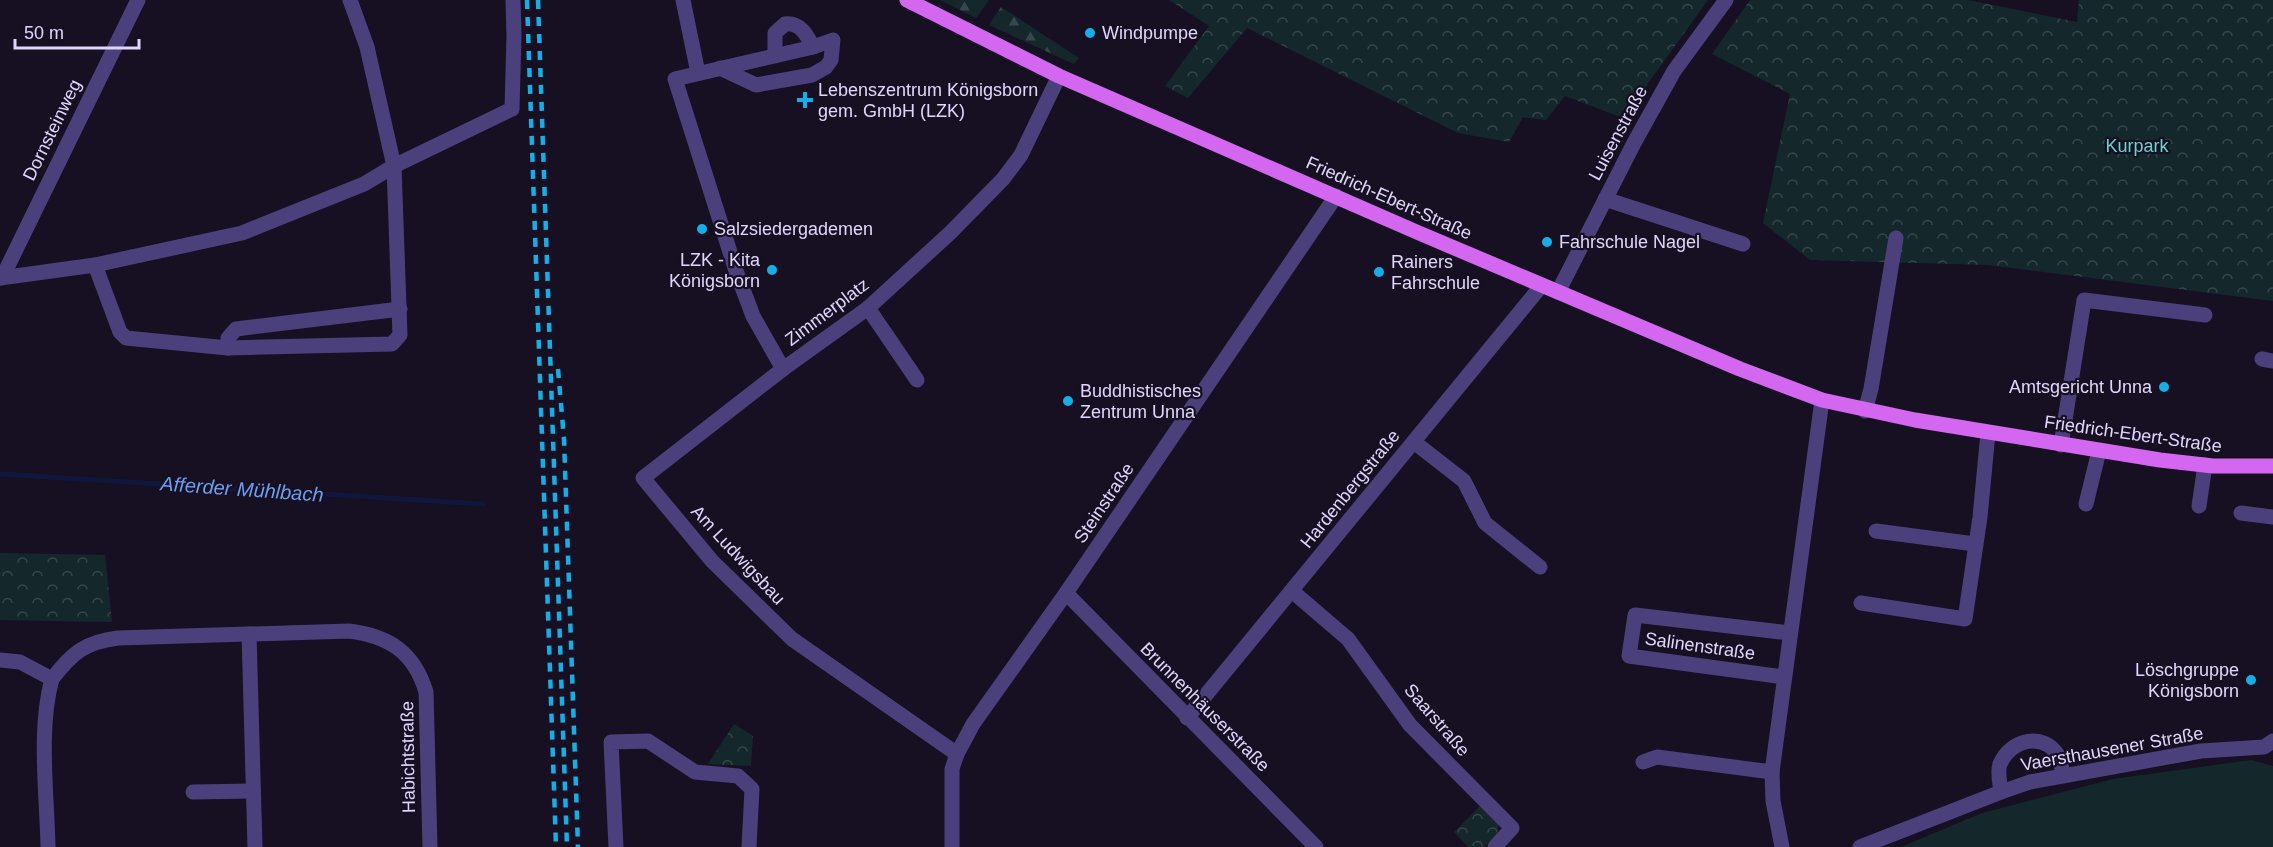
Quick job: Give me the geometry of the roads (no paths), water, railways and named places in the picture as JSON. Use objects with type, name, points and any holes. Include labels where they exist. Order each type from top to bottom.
[{"type":"main road","name":"Friedrich-Ebert-Straße","points":[[907,0],[1059,76],[1558,292],[1740,369],[1822,400],[1865,411],[2099,451],[2205,465],[2273,466]]},
{"type":"street","name":"Dornsteinweg","points":[[1,278],[138,0]]},
{"type":"street","points":[[95,264],[120,332],[126,338],[228,348],[392,344],[400,335],[394,166],[367,47],[350,0]]},
{"type":"street","points":[[1,278],[95,264],[242,233],[364,183],[512,109],[513,0]]},
{"type":"street","points":[[683,0],[698,74]]},
{"type":"street","name":"Luisenstraße","points":[[1558,292],[1674,71],[1726,0]]},
{"type":"street","points":[[775,56],[775,33],[785,24],[792,23],[798,26],[813,47]]},
{"type":"street","name":"Zimmerplatz","points":[[720,68],[756,85],[812,75],[826,67],[831,60],[833,40],[813,47],[720,68],[675,79],[736,271],[753,316],[783,369],[868,308],[950,233],[1003,179],[1021,155],[1059,76]]},
{"type":"street","name":"Steinstraße","points":[[952,847],[952,770],[957,754],[973,724],[1066,593],[1336,196]]},
{"type":"street","points":[[1605,199],[1743,244]]},
{"type":"street","points":[[1865,411],[1871,389],[1896,238]]},
{"type":"street","name":"Hardenbergstraße","points":[[1187,718],[1542,285]]},
{"type":"street","points":[[2061,445],[2084,300],[2205,315]]},
{"type":"street","points":[[868,308],[917,380]]},
{"type":"street","points":[[228,348],[228,338],[236,329],[400,309]]},
{"type":"street","name":"Am Ludwigsbau","points":[[783,369],[643,478],[712,561],[792,639],[957,754]]},
{"type":"street","points":[[1782,847],[1773,801],[1772,772],[1822,400]]},
{"type":"street","points":[[1861,603],[1965,619],[1988,433]]},
{"type":"street","points":[[1414,442],[1464,481],[1485,523],[1540,567]]},
{"type":"street","points":[[2086,504],[2099,451]]},
{"type":"street","points":[[2199,506],[2205,465]]},
{"type":"street","points":[[2241,513],[2273,517]]},
{"type":"street","points":[[1876,531],[1975,544]]},
{"type":"street","name":"Saarstraße","points":[[1292,591],[1348,639],[1410,725],[1512,828],[1495,847]]},
{"type":"street","name":"Brunnenhäuserstraße","points":[[1066,593],[1316,847]]},
{"type":"street","name":"Salinenstraße","points":[[1784,677],[1629,656],[1635,615],[1790,633]]},
{"type":"street","name":"Habichtstraße","points":[[48,847],[46,702],[52,679],[74,653],[102,640],[349,631],[381,638],[396,646],[410,659],[421,675],[426,692],[430,847]]},
{"type":"street","points":[[249,634],[255,847]]},
{"type":"street","points":[[0,660],[20,662],[52,679]]},
{"type":"street","points":[[616,847],[611,742],[648,741],[695,772],[738,776],[749,784],[752,789],[749,847]]},
{"type":"street","points":[[2001,792],[2000,765],[2010,748],[2022,742],[2037,741],[2049,745],[2059,758],[2063,775]]},
{"type":"street","name":"Vaersthausener Straße","points":[[1860,847],[2001,792],[2063,775],[2201,751],[2264,747],[2273,741]]},
{"type":"street","points":[[1643,762],[1657,757],[1772,772]]},
{"type":"street","points":[[193,792],[253,791]]},
{"type":"waterway","name":"Afferder Mühlbach","points":[[0,474],[483,504]]},
{"type":"railway","points":[[527,0],[556,847]]},
{"type":"railway","points":[[538,0],[567,847]]},
{"type":"railway","points":[[558,369],[564,439],[578,847]]},
{"type":"place","name":"Windpumpe","points":[[1090,33]]},
{"type":"place","name":"Lebenszentrum Königsborn gem. GmbH (LZK)","points":[[805,100]]},
{"type":"place","name":"Salzsiedergademen","points":[[702,229]]},
{"type":"place","name":"Fahrschule Nagel","points":[[1547,242]]},
{"type":"place","name":"LZK - Kita Königsborn","points":[[772,270]]},
{"type":"place","name":"Rainers Fahrschule","points":[[1379,272]]},
{"type":"place","name":"Amtsgericht Unna","points":[[2164,387]]},
{"type":"place","name":"Buddhistisches Zentrum Unna","points":[[1068,401]]},
{"type":"place","name":"Löschgruppe Königsborn","points":[[2251,680]]},
{"type":"park label","name":"Kurpark","points":[[2137,146]]}]
